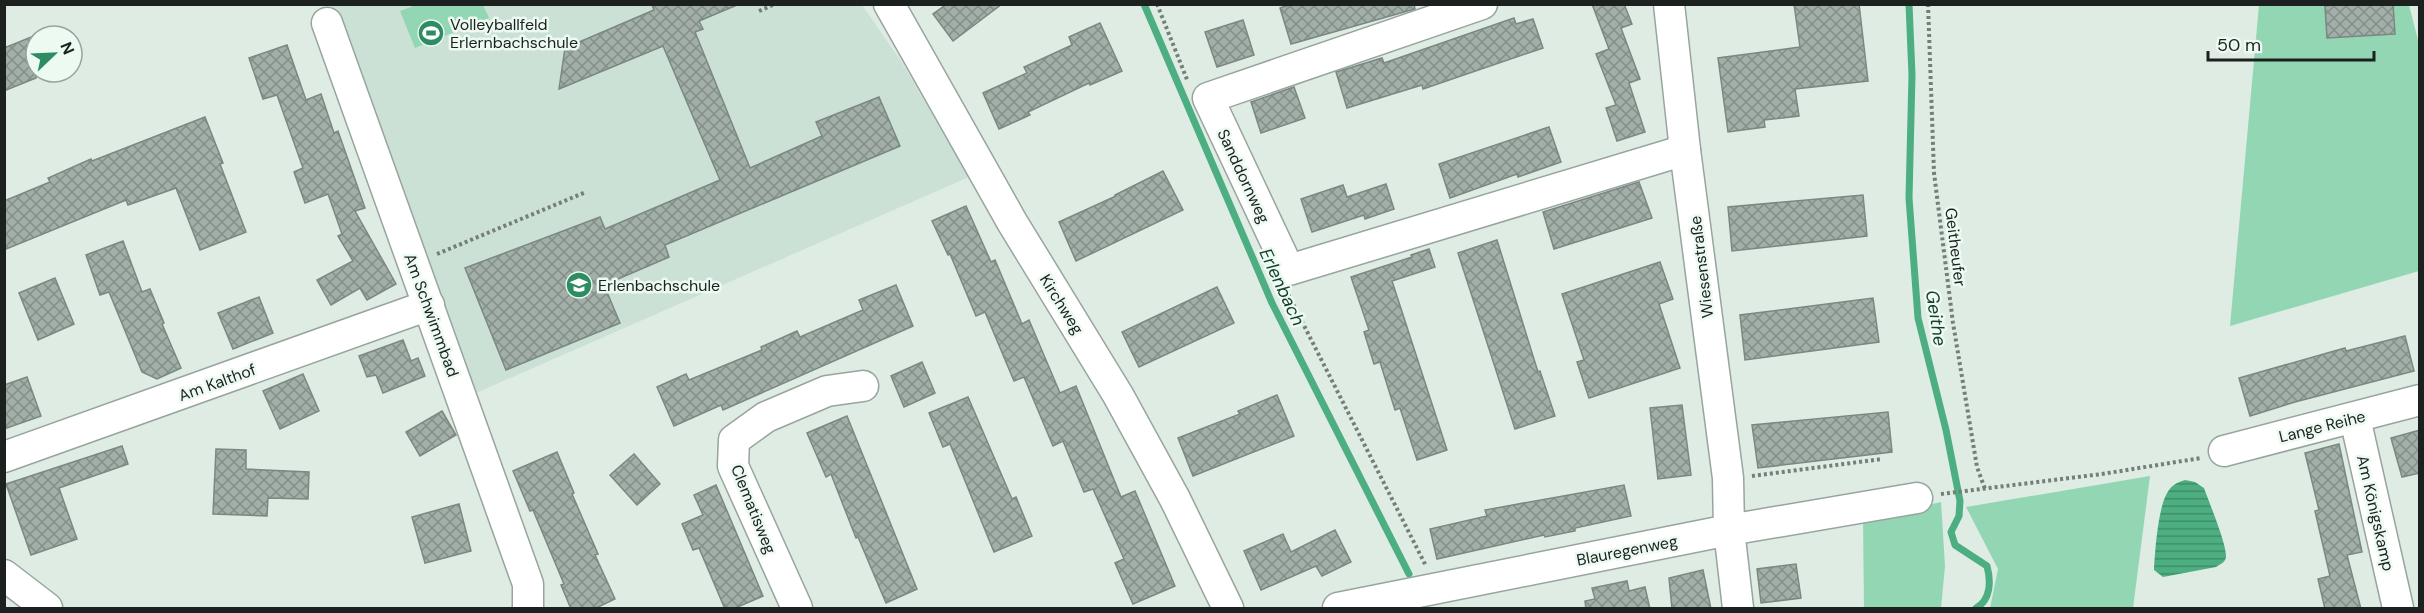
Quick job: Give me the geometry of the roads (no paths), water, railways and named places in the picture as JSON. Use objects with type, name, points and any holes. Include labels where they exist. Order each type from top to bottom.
[{"type":"street","name":"Kirchweg","points":[[889,4],[1012,222],[1118,395],[1175,499],[1228,609]]},
{"type":"street","name":"Sanddornweg","points":[[1482,4],[1208,98],[1288,270],[1685,150]]},
{"type":"street","name":"Wiesenstraße","points":[[1669,4],[1685,150],[1728,478],[1729,530],[1738,609]]},
{"type":"street","name":"Am Schwimmbad","points":[[327,23],[528,584],[528,609]]},
{"type":"street","name":"Am Kalthof","points":[[4,457],[429,305]]},
{"type":"street","name":"Clematisweg","points":[[797,609],[733,466],[734,440],[766,417],[827,391],[863,386]]},
{"type":"street","name":"Lange Reihe","points":[[2224,451],[2420,400]]},
{"type":"street","name":"Am Königskamp","points":[[2355,418],[2398,609]]},
{"type":"street","name":"Blauregenweg","points":[[1338,609],[1729,530],[1928,496]]},
{"type":"street","points":[[4,575],[47,609]]},
{"type":"waterway","name":"Erlenbach","points":[[1144,4],[1272,303],[1409,574]]},
{"type":"waterway","name":"Geithe","points":[[1909,4],[1912,75],[1909,198],[1918,318],[1946,430],[1960,501],[1959,516],[1951,532],[1955,545],[1987,566],[1989,590],[1985,600],[1976,608]]},
{"type":"place","name":"Volleyballfeld Erlernbachschule","points":[[431,33]]},
{"type":"place","name":"Erlenbachschule","points":[[579,285]]}]
